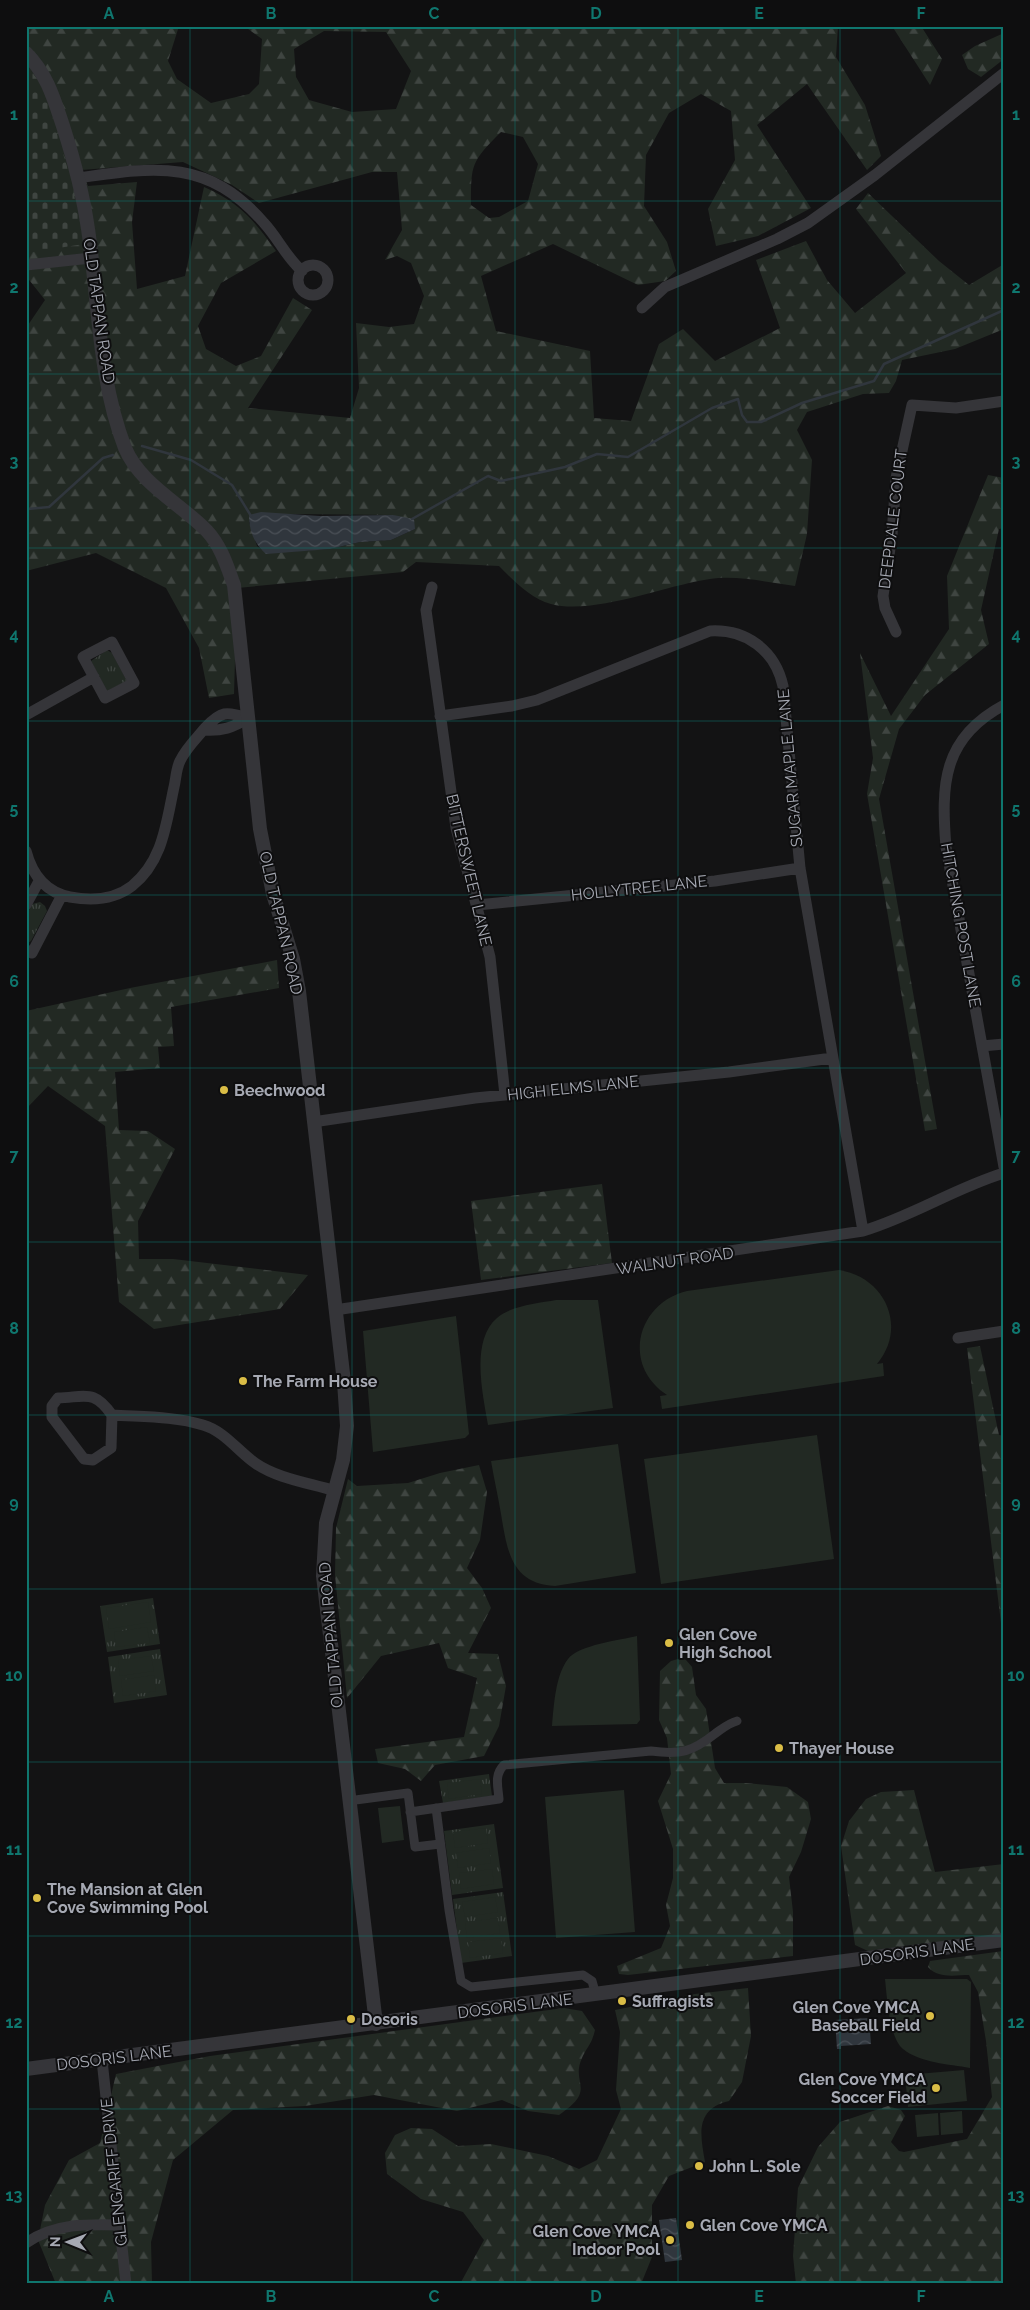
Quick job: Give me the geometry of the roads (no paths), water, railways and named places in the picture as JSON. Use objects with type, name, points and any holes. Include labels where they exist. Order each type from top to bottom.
[{"type":"street","name":"OLD TAPPAN ROAD","points":[[26,53],[36,63],[49,84],[78,178],[91,258],[102,357],[126,449],[139,472],[208,532],[220,550],[234,584],[248,718],[267,867],[293,959],[299,991],[344,1382],[347,1426],[344,1460],[324,1535],[323,1576],[348,1801],[376,2024]]},
{"type":"street","points":[[642,308],[664,287],[777,239],[808,223],[875,175],[1004,72]]},
{"type":"street","points":[[78,178],[157,169],[183,171],[201,177],[226,189],[249,206],[302,271]]},
{"type":"street","points":[[26,265],[91,258]]},
{"type":"street","name":"DEEPDALE COURT","points":[[896,632],[885,608],[883,596],[892,535],[896,478],[912,405],[956,408],[1004,401]]},
{"type":"street","name":"BITTERSWEET LANE","points":[[432,587],[426,610],[456,828],[490,957],[505,1095]]},
{"type":"street","name":"SUGAR MAPLE LANE","points":[[440,716],[512,706],[537,700],[700,633],[726,630],[741,634],[764,649],[780,674],[800,868],[863,1231]]},
{"type":"street","points":[[112,642],[134,683],[105,698],[94,678],[83,657],[112,642]]},
{"type":"street","points":[[26,715],[94,678]]},
{"type":"street","name":"HITCHING POST LANE","points":[[1004,706],[979,722],[962,740],[949,767],[943,789],[946,847],[1004,1166]]},
{"type":"street","points":[[26,851],[39,881],[62,895],[89,900],[106,898],[125,891],[142,877],[155,860],[162,841],[179,762],[190,743],[204,730],[220,731],[234,727],[248,718]]},
{"type":"street","name":"HOLLYTREE LANE","points":[[477,905],[716,881],[800,868]]},
{"type":"street","points":[[26,905],[39,881]]},
{"type":"street","points":[[26,950],[32,953],[62,895]]},
{"type":"street","points":[[982,1046],[1004,1044]]},
{"type":"street","name":"HIGH ELMS LANE","points":[[313,1122],[505,1095],[729,1072],[832,1058]]},
{"type":"street","name":"WALNUT ROAD","points":[[335,1310],[863,1231],[890,1223],[982,1180],[1004,1173]]},
{"type":"street","points":[[958,1338],[1004,1332]]},
{"type":"street","points":[[94,1396],[102,1400],[112,1415],[111,1448],[93,1460],[84,1460],[52,1417],[52,1406],[58,1398],[94,1396]]},
{"type":"street","points":[[112,1415],[184,1421],[205,1425],[222,1434],[255,1463],[269,1471],[335,1491]]},
{"type":"street","points":[[410,1812],[499,1799],[497,1778],[499,1770],[504,1765],[651,1751],[673,1754],[703,1743],[736,1721]]},
{"type":"street","points":[[348,1801],[408,1793],[415,1848],[440,1844]]},
{"type":"street","points":[[436,1808],[458,1973],[461,1981],[471,1987],[583,1975],[592,1981],[596,1995]]},
{"type":"street","name":"DOSORIS LANE","points":[[26,2070],[1004,1940]]},
{"type":"street","name":"GLENGARIFF DRIVE","points":[[102,2060],[126,2284]]},
{"type":"street","points":[[26,2243],[51,2230],[65,2226],[121,2226]]},
{"type":"water","points":[[261,512],[320,516],[393,515],[414,519],[415,529],[391,540],[360,542],[330,549],[266,554],[255,541],[249,521],[249,515]]},
{"type":"water","points":[[869,2018],[871,2044],[841,2046],[841,2049],[837,2049],[835,2020]]},
{"type":"water","name":"Glen Cove YMCA Indoor Pool","points":[[676,2218],[682,2260],[665,2262],[659,2220]]},
{"type":"waterway","points":[[412,519],[488,476],[501,481],[565,467],[597,454],[628,457],[712,408],[738,399],[742,415],[747,422],[761,422],[802,403],[874,381],[884,364],[1004,310]]},
{"type":"waterway","points":[[142,446],[191,460],[232,485],[251,516]]},
{"type":"waterway","points":[[26,507],[28,509],[49,507],[103,458],[113,455]]},
{"type":"place","name":"Beechwood","points":[[224,1090]]},
{"type":"place","name":"The Farm House","points":[[243,1381]]},
{"type":"place","name":"Glen Cove High School","points":[[669,1643]]},
{"type":"place","name":"Thayer House","points":[[779,1748]]},
{"type":"place","name":"The Mansion at Glen Cove Swimming Pool","points":[[37,1898]]},
{"type":"place","name":"Suffragists","points":[[622,2001]]},
{"type":"place","name":"Glen Cove YMCA Baseball Field","points":[[930,2016]]},
{"type":"place","name":"Dosoris","points":[[351,2019]]},
{"type":"place","name":"Glen Cove YMCA Soccer Field","points":[[936,2088]]},
{"type":"place","name":"John L. Sole","points":[[699,2166]]},
{"type":"place","name":"Glen Cove YMCA","points":[[690,2225]]},
{"type":"place","name":"Glen Cove YMCA Indoor Pool","points":[[670,2240]]}]
